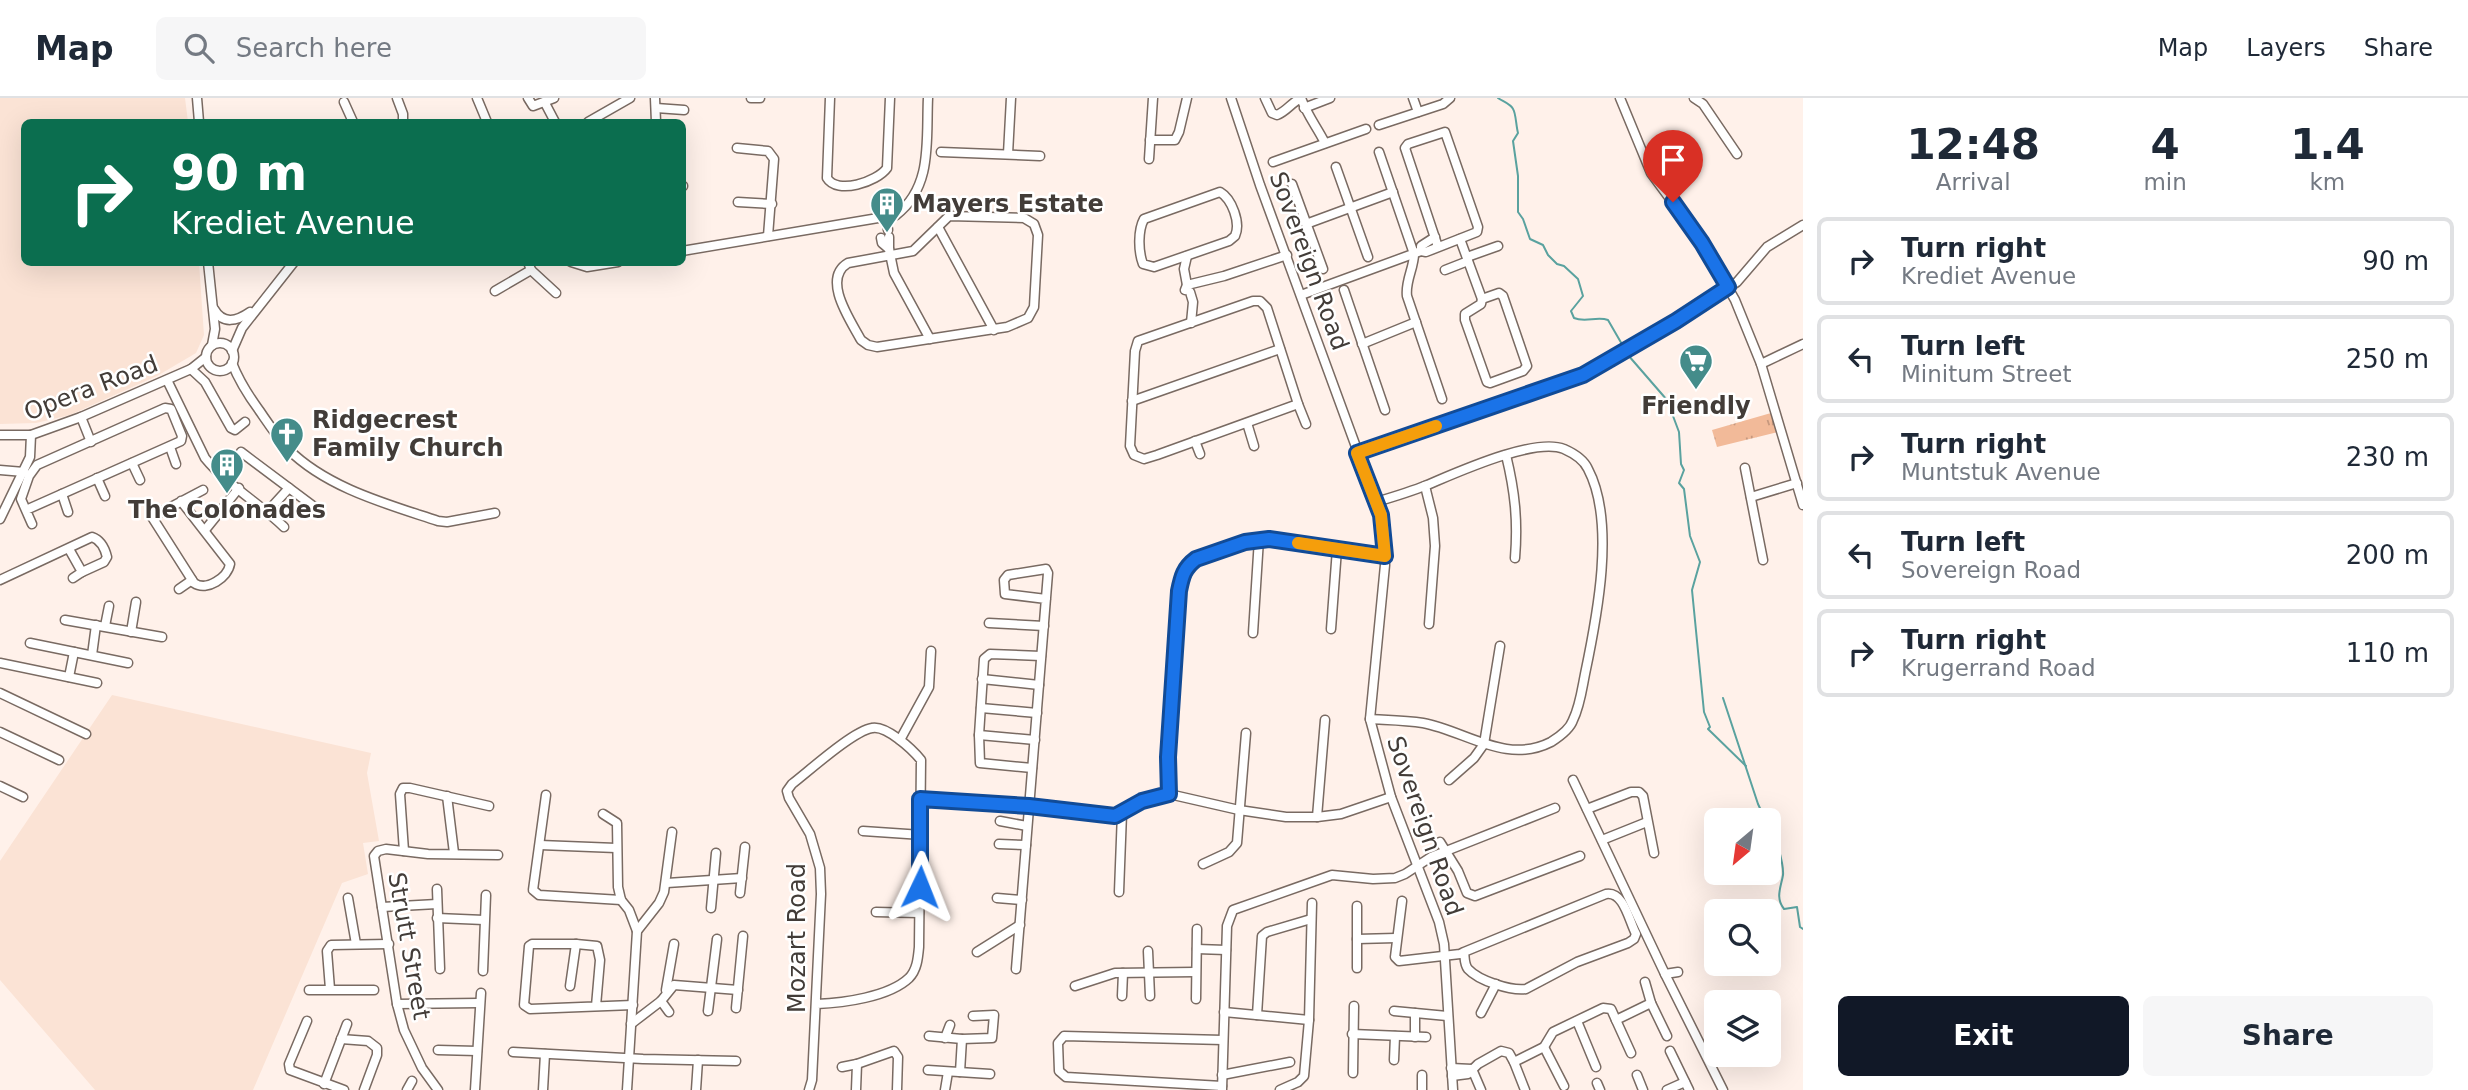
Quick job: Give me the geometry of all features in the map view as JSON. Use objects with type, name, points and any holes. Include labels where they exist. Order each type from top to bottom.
[{"type":"street","points":[[197,98],[199,119]]},
{"type":"street","points":[[397,98],[403,119]]},
{"type":"street","points":[[477,98],[486,119]]},
{"type":"street","points":[[528,98],[533,106],[554,98]]},
{"type":"street","points":[[593,119],[630,98]]},
{"type":"street","points":[[655,98],[656,119]]},
{"type":"street","points":[[751,98],[760,98]]},
{"type":"street","points":[[830,98],[827,178],[837,187],[877,178],[887,168],[890,98]]},
{"type":"street","points":[[686,250],[896,215],[921,184],[925,171],[928,98]]},
{"type":"street","points":[[1008,154],[1011,98]]},
{"type":"street","points":[[1149,159],[1153,98]]},
{"type":"street","points":[[1150,140],[1175,140],[1187,98]]},
{"type":"street","name":"Sovereign Road","points":[[1231,98],[1384,529],[1385,556],[1370,719],[1391,797],[1439,922],[1453,1090]]},
{"type":"street","points":[[1265,98],[1275,115],[1286,111],[1292,103],[1301,98],[1325,144]]},
{"type":"street","points":[[1304,108],[1329,98]]},
{"type":"street","points":[[1413,98],[1418,112]]},
{"type":"street","points":[[1379,125],[1443,104],[1450,98]]},
{"type":"street","points":[[1620,98],[1651,173],[1702,243],[1728,287],[1761,364],[1803,505]]},
{"type":"street","points":[[1694,98],[1707,101],[1737,154]]},
{"type":"street","points":[[344,102],[352,119]]},
{"type":"street","points":[[545,103],[553,119]]},
{"type":"street","points":[[656,108],[684,110]]},
{"type":"street","points":[[1273,162],[1366,129]]},
{"type":"street","points":[[1301,295],[1417,252],[1426,252],[1476,232],[1478,227],[1445,132],[1408,144],[1405,148],[1438,247]]},
{"type":"street","points":[[737,148],[765,150],[772,154],[774,159],[768,236]]},
{"type":"street","points":[[941,152],[1040,156]]},
{"type":"street","points":[[1379,152],[1417,252]]},
{"type":"street","points":[[1336,167],[1368,257]]},
{"type":"street","points":[[1292,184],[1323,269]]},
{"type":"street","points":[[1307,224],[1394,192]]},
{"type":"street","points":[[1213,193],[1223,193],[1237,223],[1235,236],[1229,241],[1186,256],[1154,267],[1143,264],[1140,258],[1140,230],[1144,219],[1213,193]]},
{"type":"street","points":[[738,202],[772,204]]},
{"type":"street","points":[[952,216],[1024,218],[1031,221],[1038,234],[1033,311],[1023,321],[994,330],[877,347],[868,345],[861,340],[838,298],[837,277],[842,266],[848,262],[889,253],[915,250],[946,218],[952,216]]},
{"type":"street","points":[[882,218],[894,273],[930,339]]},
{"type":"street","points":[[1357,453],[1583,375],[1728,287],[1744,275],[1767,247],[1803,226]]},
{"type":"street","points":[[938,227],[994,330]]},
{"type":"street","points":[[1434,237],[1417,252],[1406,290],[1442,399]]},
{"type":"street","points":[[1460,239],[1482,299],[1481,304],[1466,312],[1464,316],[1487,382],[1490,383],[1523,371],[1527,366],[1502,294],[1482,299]]},
{"type":"street","points":[[1445,270],[1498,246]]},
{"type":"street","points":[[1187,285],[1224,276],[1286,255]]},
{"type":"street","points":[[1186,256],[1187,285]]},
{"type":"street","points":[[1169,263],[1179,270],[1187,285],[1193,302],[1191,323]]},
{"type":"street","points":[[208,266],[215,329],[206,357],[211,367],[223,370],[239,381]]},
{"type":"street","points":[[291,266],[255,309],[242,328],[232,351],[232,363],[239,381],[273,431],[290,450],[346,488],[438,521],[447,522],[495,513]]},
{"type":"street","points":[[495,291],[529,266],[556,293]]},
{"type":"street","points":[[1344,290],[1385,410]]},
{"type":"street","points":[[1298,404],[1144,459],[1133,455],[1130,446],[1135,351],[1138,341],[1247,303],[1260,301],[1266,307],[1306,424]]},
{"type":"street","points":[[1193,302],[1208,317]]},
{"type":"street","points":[[212,305],[216,314],[227,321],[239,319],[255,309]]},
{"type":"street","points":[[1362,344],[1416,322]]},
{"type":"street","points":[[212,345],[224,343],[242,328]]},
{"type":"street","points":[[215,329],[232,351]]},
{"type":"street","points":[[1761,364],[1803,344]]},
{"type":"street","points":[[1132,401],[1280,349]]},
{"type":"street","name":"Opera Road","points":[[0,435],[31,435],[81,417],[193,368],[206,357]]},
{"type":"street","points":[[223,370],[232,363]]},
{"type":"street","name":"Opera Road","points":[[193,368],[211,367]]},
{"type":"street","points":[[193,368],[205,382],[231,428],[235,430],[246,422]]},
{"type":"street","points":[[167,380],[205,458],[284,527]]},
{"type":"street","points":[[26,510],[181,441],[182,436],[169,408],[37,465],[29,475],[21,503],[32,524]]},
{"type":"street","points":[[81,417],[91,442]]},
{"type":"street","points":[[1247,423],[1254,446]]},
{"type":"street","points":[[0,519],[24,472],[32,450],[31,435]]},
{"type":"street","points":[[1195,441],[1200,454]]},
{"type":"street","points":[[170,447],[176,464]]},
{"type":"street","points":[[1370,719],[1423,723],[1505,750],[1516,751],[1551,742],[1573,723],[1577,711],[1593,638],[1601,577],[1602,523],[1596,492],[1588,467],[1562,448],[1545,447],[1506,455],[1376,502]]},
{"type":"street","points":[[241,452],[313,506]]},
{"type":"street","points":[[1506,455],[1515,490],[1516,558]]},
{"type":"street","points":[[132,463],[140,480]]},
{"type":"street","points":[[1745,467],[1763,560]]},
{"type":"street","points":[[0,470],[24,472]]},
{"type":"street","points":[[97,478],[105,496]]},
{"type":"street","points":[[1751,497],[1797,484]]},
{"type":"street","points":[[1425,486],[1435,532],[1429,624]]},
{"type":"street","points":[[205,530],[239,488]]},
{"type":"street","points":[[268,511],[289,488]]},
{"type":"street","points":[[181,501],[230,564],[230,568],[208,586],[201,587],[192,580],[152,517],[181,501],[203,490]]},
{"type":"street","points":[[62,494],[68,512]]},
{"type":"street","points":[[0,580],[92,537],[100,542],[107,557],[104,562],[73,578]]},
{"type":"street","points":[[1169,794],[1168,757],[1179,591],[1184,571],[1196,559],[1259,539],[1385,556]]},
{"type":"street","points":[[1253,634],[1259,539]]},
{"type":"street","points":[[69,549],[82,572]]},
{"type":"street","points":[[1331,629],[1337,549]]},
{"type":"street","points":[[1016,969],[1027,825],[1037,713],[1041,656],[1044,626],[1048,573],[1046,569],[1008,575],[1004,580],[1004,594],[1046,599]]},
{"type":"street","points":[[179,589],[192,580]]},
{"type":"street","points":[[131,632],[136,602]]},
{"type":"street","points":[[92,654],[109,606]]},
{"type":"street","points":[[65,620],[162,637]]},
{"type":"street","points":[[989,623],[1044,626]]},
{"type":"street","points":[[30,643],[128,663]]},
{"type":"street","points":[[1449,780],[1474,758],[1484,744],[1500,646]]},
{"type":"street","points":[[817,1004],[844,1003],[896,986],[910,978],[917,965],[922,835],[921,760],[900,740],[929,687],[931,651]]},
{"type":"street","points":[[69,677],[74,652]]},
{"type":"street","points":[[1032,768],[980,764],[982,679],[986,656],[1041,656]]},
{"type":"street","points":[[0,663],[97,683]]},
{"type":"street","points":[[982,679],[1039,685]]},
{"type":"street","points":[[0,693],[86,734]]},
{"type":"street","points":[[981,708],[1037,713]]},
{"type":"street","points":[[1317,817],[1325,720]]},
{"type":"street","name":"Mozart Road","points":[[809,1090],[817,1004],[820,868],[810,834],[787,793],[792,784],[873,727],[900,740]]},
{"type":"street","points":[[0,732],[60,760]]},
{"type":"street","points":[[1203,864],[1234,849],[1237,843],[1246,733]]},
{"type":"street","points":[[979,735],[1034,740]]},
{"type":"street","points":[[1573,780],[1723,1090]]},
{"type":"street","points":[[0,786],[23,797]]},
{"type":"street","points":[[489,806],[405,787],[401,790],[404,851],[498,855]]},
{"type":"street","points":[[1587,809],[1631,792],[1639,792],[1643,796],[1654,853]]},
{"type":"street","points":[[920,799],[1029,806],[1108,816],[1122,813],[1142,801],[1169,794],[1239,810],[1286,817],[1317,817],[1341,814],[1391,797]]},
{"type":"street","points":[[546,795],[533,890],[536,894],[621,900]]},
{"type":"street","points":[[447,796],[454,853]]},
{"type":"street","points":[[1223,1040],[1064,1035],[1058,1043],[1059,1071],[1066,1077],[1222,1088],[1229,916],[1239,907],[1332,875],[1385,880],[1405,874],[1431,858],[1555,808]]},
{"type":"street","points":[[1119,892],[1122,813]]},
{"type":"street","points":[[603,814],[617,823],[618,887],[621,900],[629,910],[638,931],[627,1090]]},
{"type":"street","points":[[1000,821],[1027,825]]},
{"type":"street","points":[[1602,840],[1647,822]]},
{"type":"street","points":[[638,931],[659,903],[667,883],[672,831]]},
{"type":"street","points":[[863,831],[922,835]]},
{"type":"street","points":[[1440,842],[1458,871],[1467,893],[1475,897],[1580,856]]},
{"type":"street","points":[[999,844],[1026,845]]},
{"type":"street","points":[[540,845],[616,848]]},
{"type":"street","points":[[740,893],[745,847]]},
{"type":"street","name":"Strutt Street","points":[[404,851],[386,849],[378,851],[374,858],[397,1004],[410,1047],[438,1090]]},
{"type":"street","points":[[712,908],[716,853]]},
{"type":"street","points":[[667,883],[742,878]]},
{"type":"street","points":[[437,889],[440,969]]},
{"type":"street","points":[[1402,901],[1396,939],[1396,960],[1444,957],[1464,952],[1606,894],[1617,895],[1636,934],[1634,939],[1577,962],[1526,989],[1517,990],[1496,984],[1468,968],[1464,952]]},
{"type":"street","points":[[483,971],[486,895]]},
{"type":"street","points":[[348,898],[356,944]]},
{"type":"street","points":[[997,898],[1022,900]]},
{"type":"street","points":[[1280,1090],[1298,1082],[1304,1076],[1312,903]]},
{"type":"street","points":[[382,907],[436,904]]},
{"type":"street","points":[[1357,906],[1357,968]]},
{"type":"street","points":[[876,912],[919,913]]},
{"type":"street","points":[[437,918],[484,920]]},
{"type":"street","points":[[1257,1016],[1262,936],[1267,932],[1311,919]]},
{"type":"street","points":[[977,952],[1020,925]]},
{"type":"street","points":[[1196,999],[1197,929]]},
{"type":"street","points":[[736,1008],[743,936]]},
{"type":"street","points":[[708,1011],[716,939]]},
{"type":"street","points":[[1357,939],[1396,939]]},
{"type":"street","points":[[330,989],[328,947],[389,944]]},
{"type":"street","points":[[570,986],[576,944]]},
{"type":"street","points":[[666,993],[674,944]]},
{"type":"street","points":[[596,1006],[600,951],[592,945],[529,946],[524,1005],[530,1009],[633,1005]]},
{"type":"street","points":[[1197,950],[1226,950]]},
{"type":"street","points":[[1147,951],[1150,996]]},
{"type":"street","points":[[1075,986],[1107,975],[1123,973],[1195,972]]},
{"type":"street","points":[[1665,974],[1678,972]]},
{"type":"street","points":[[1122,996],[1123,973]]},
{"type":"street","points":[[1646,982],[1651,1003],[1667,1036]]},
{"type":"street","points":[[1480,1013],[1496,984]]},
{"type":"street","points":[[631,1024],[661,1002],[674,985],[738,990]]},
{"type":"street","points":[[309,990],[374,990]]},
{"type":"street","points":[[475,1090],[481,993]]},
{"type":"street","points":[[661,1002],[669,1012]]},
{"type":"street","points":[[397,1004],[479,1003]]},
{"type":"street","points":[[1616,1020],[1651,1003]]},
{"type":"street","points":[[1353,1073],[1354,1006]]},
{"type":"street","points":[[1514,1062],[1544,1047],[1549,1034],[1608,1007],[1614,1012],[1632,1053]]},
{"type":"street","points":[[1394,1011],[1447,1016]]},
{"type":"street","points":[[1224,1012],[1308,1020]]},
{"type":"street","points":[[1415,1013],[1415,1037]]},
{"type":"street","points":[[929,1036],[989,1040],[994,1035],[994,1016],[973,1016]]},
{"type":"street","points":[[307,1021],[289,1064],[290,1070],[344,1090]]},
{"type":"street","points":[[1577,1021],[1596,1067]]},
{"type":"street","points":[[324,1084],[347,1024]]},
{"type":"street","points":[[945,1038],[950,1025]]},
{"type":"street","points":[[1352,1034],[1426,1037]]},
{"type":"street","points":[[1394,1060],[1395,1036]]},
{"type":"street","points":[[341,1039],[368,1041],[377,1048],[364,1090]]},
{"type":"street","points":[[960,1072],[962,1039]]},
{"type":"street","points":[[1544,1047],[1564,1086]]},
{"type":"street","points":[[438,1050],[477,1051]]},
{"type":"street","points":[[842,1067],[890,1051],[896,1052],[897,1090]]},
{"type":"street","points":[[1452,1072],[1472,1069],[1501,1051],[1509,1053],[1525,1090]]},
{"type":"street","points":[[1667,1090],[1687,1086],[1670,1051]]},
{"type":"street","points":[[513,1052],[629,1059],[736,1061]]},
{"type":"street","points":[[543,1090],[545,1054]]},
{"type":"street","points":[[696,1090],[698,1060]]},
{"type":"street","points":[[1222,1075],[1290,1062]]},
{"type":"street","points":[[856,1090],[857,1064]]},
{"type":"street","points":[[1472,1069],[1481,1090]]},
{"type":"street","points":[[928,1070],[989,1074]]},
{"type":"street","points":[[945,1090],[948,1072]]},
{"type":"street","points":[[1422,1075],[1422,1090]]},
{"type":"street","points":[[1637,1075],[1643,1090]]},
{"type":"street","points":[[407,1090],[412,1081]]},
{"type":"shaded area","points":[[0,98],[185,98],[188,119],[21,119],[21,266],[199,266],[204,335],[196,353],[157,376],[70,415],[36,423],[0,424]]},
{"type":"shaded area","points":[[112,695],[371,753],[367,773],[379,841],[363,843],[368,874],[342,883],[253,1090],[95,1090],[0,980],[0,861]]},
{"type":"green space","points":[[1771,413],[1778,432],[1717,447],[1712,430]]},
{"type":"waterway","points":[[1498,98],[1515,113],[1518,133],[1513,141],[1518,176],[1518,212],[1530,239],[1543,245],[1557,264],[1564,266],[1578,279],[1583,296],[1571,311],[1574,318],[1608,320],[1623,346]]},
{"type":"waterway","points":[[1628,355],[1667,400],[1679,432],[1681,464],[1684,470],[1679,483],[1684,489],[1690,536],[1700,562],[1692,590],[1704,712],[1710,727],[1708,729],[1746,766]]},
{"type":"waterway","points":[[1723,698],[1760,808]]},
{"type":"waterway","points":[[1782,864],[1782,879]]},
{"type":"waterway","points":[[1780,886],[1781,905],[1784,909],[1797,907],[1800,927],[1803,929]]},
{"type":"slow traffic","points":[[1298,543],[1385,556],[1381,515],[1357,453],[1436,426]]},
{"type":"place","name":"Mayers Estate","points":[[887,234]]},
{"type":"place","name":"Friendly","points":[[1696,391]]},
{"type":"place","name":"Ridgecrest Family Church","points":[[287,464]]},
{"type":"place","name":"The Colonades","points":[[227,495]]},
{"type":"route","points":[[920,887],[920,799],[1029,806],[1115,816],[1142,801],[1169,794],[1168,757],[1179,591],[1184,571],[1196,559],[1259,539],[1385,556],[1381,515],[1357,453],[1583,375],[1728,287],[1673,202]]}]
